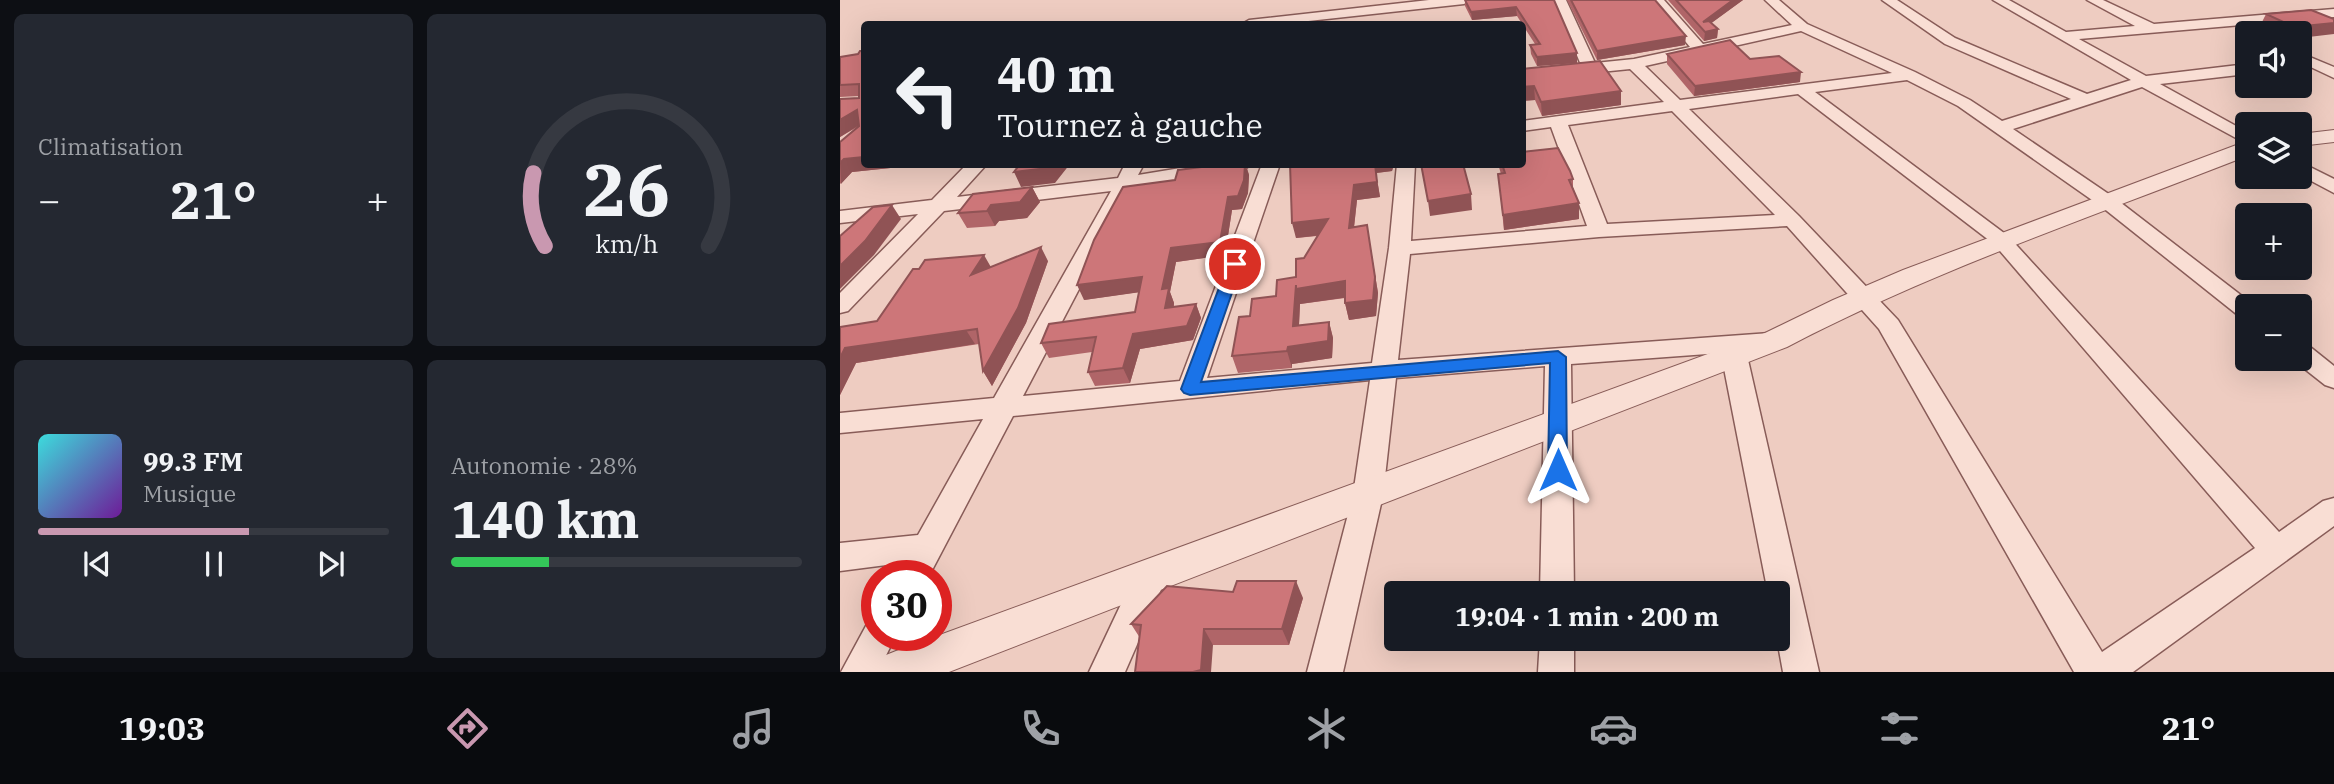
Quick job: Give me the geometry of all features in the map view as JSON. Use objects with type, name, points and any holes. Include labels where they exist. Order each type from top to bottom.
[{"type":"street","points":[[1276,21],[1464,0]]},
{"type":"street","points":[[1560,0],[1590,69]]},
{"type":"street","points":[[1657,0],[1698,48]]},
{"type":"street","points":[[1772,0],[1802,27],[1910,75],[1964,103],[2002,127],[2109,203],[2235,302]]},
{"type":"street","points":[[1888,0],[1950,41],[2085,100]]},
{"type":"street","points":[[1999,0],[2235,132]]},
{"type":"street","points":[[2093,0],[2152,28]]},
{"type":"street","points":[[2063,36],[2334,13]]},
{"type":"street","points":[[2221,23],[2235,29]]},
{"type":"street","points":[[1526,75],[1634,64],[1802,27]]},
{"type":"street","points":[[2312,61],[2334,60]]},
{"type":"street","points":[[1634,64],[1792,220],[1889,325],[2094,672]]},
{"type":"street","points":[[2312,64],[2334,73]]},
{"type":"street","points":[[2002,127],[2144,81],[2235,70]]},
{"type":"street","points":[[1526,126],[1910,75]]},
{"type":"street","points":[[1801,89],[2001,240],[2276,550]]},
{"type":"street","points":[[1558,122],[1599,231]]},
{"type":"street","points":[[2312,139],[2334,136]]},
{"type":"street","points":[[840,423],[1385,370],[1558,357],[1733,349],[1776,340],[1863,297],[2001,240],[2109,203],[2235,153]]},
{"type":"street","points":[[840,306],[974,168]]},
{"type":"street","points":[[840,217],[1130,174],[1198,168]]},
{"type":"street","points":[[1190,389],[1270,168]]},
{"type":"street","points":[[1325,672],[1368,495],[1400,248],[1406,168]]},
{"type":"street","points":[[921,560],[1130,174]]},
{"type":"street","points":[[2312,175],[2334,187]]},
{"type":"street","points":[[1400,248],[1599,231],[1792,220]]},
{"type":"street","points":[[896,672],[1368,495],[1733,349]]},
{"type":"street","points":[[1733,349],[1801,672]]},
{"type":"street","points":[[1557,581],[1558,357]]},
{"type":"street","points":[[2312,362],[2334,379]]},
{"type":"street","points":[[2104,672],[2334,510]]},
{"type":"street","points":[[840,556],[928,547]]},
{"type":"street","points":[[1107,672],[1151,576]]},
{"type":"street","points":[[859,672],[870,651]]},
{"type":"street","points":[[1556,672],[1557,651]]},
{"type":"building","points":[[1465,0],[1554,0],[1577,53],[1537,57],[1530,45],[1540,44],[1516,7],[1471,12]]},
{"type":"building","points":[[1571,0],[1655,0],[1686,36],[1597,51]]},
{"type":"building","points":[[1676,0],[1733,0],[1703,22],[1709,21],[1718,29],[1705,32]]},
{"type":"building","points":[[2311,10],[2334,19],[2334,23],[2312,25],[2312,21],[2281,21],[2266,14]]},
{"type":"building","points":[[1730,40],[1750,59],[1779,56],[1801,72],[1695,86],[1667,54]]},
{"type":"building","points":[[861,51],[861,157],[844,159],[840,163],[840,142],[859,126],[857,110],[840,120],[840,99],[859,98],[859,84],[840,85],[840,57]]},
{"type":"building","points":[[1600,61],[1621,91],[1541,102],[1534,86],[1526,87],[1526,69]]},
{"type":"building","points":[[1558,148],[1570,171],[1573,179],[1569,180],[1579,203],[1503,215],[1498,174],[1505,173],[1503,168],[1526,168],[1526,152]]},
{"type":"building","points":[[1017,168],[1048,168],[1014,172]]},
{"type":"building","points":[[1245,168],[1238,196],[1228,197],[1220,242],[1171,248],[1162,289],[1169,288],[1165,308],[1196,304],[1187,326],[1133,334],[1123,368],[1088,372],[1096,337],[1041,343],[1049,324],[1135,312],[1142,277],[1077,285],[1094,240],[1123,187],[1175,180],[1178,170]]},
{"type":"building","points":[[1290,168],[1375,168],[1377,182],[1354,185],[1349,228],[1367,225],[1375,277],[1373,300],[1345,303],[1345,281],[1296,289],[1296,285],[1293,326],[1329,322],[1328,341],[1288,347],[1287,351],[1232,356],[1239,317],[1250,316],[1252,299],[1276,296],[1277,280],[1296,277],[1296,259],[1304,258],[1328,219],[1292,223]]},
{"type":"building","points":[[1422,168],[1464,168],[1471,194],[1428,201]]},
{"type":"building","points":[[1032,187],[1020,202],[991,205],[987,211],[958,213],[973,194]]},
{"type":"building","points":[[892,205],[865,241],[840,266],[840,236],[873,207]]},
{"type":"building","points":[[1041,247],[1018,308],[983,371],[977,329],[845,348],[840,358],[840,327],[877,321],[913,269],[919,269],[925,260],[984,255],[971,275]]},
{"type":"building","points":[[1237,581],[1296,581],[1282,629],[1204,629],[1201,670],[1135,672],[1141,625],[1131,624],[1167,586],[1233,592]]},
{"type":"route","points":[[1235,264],[1190,389],[1558,357],[1558,470]]}]
